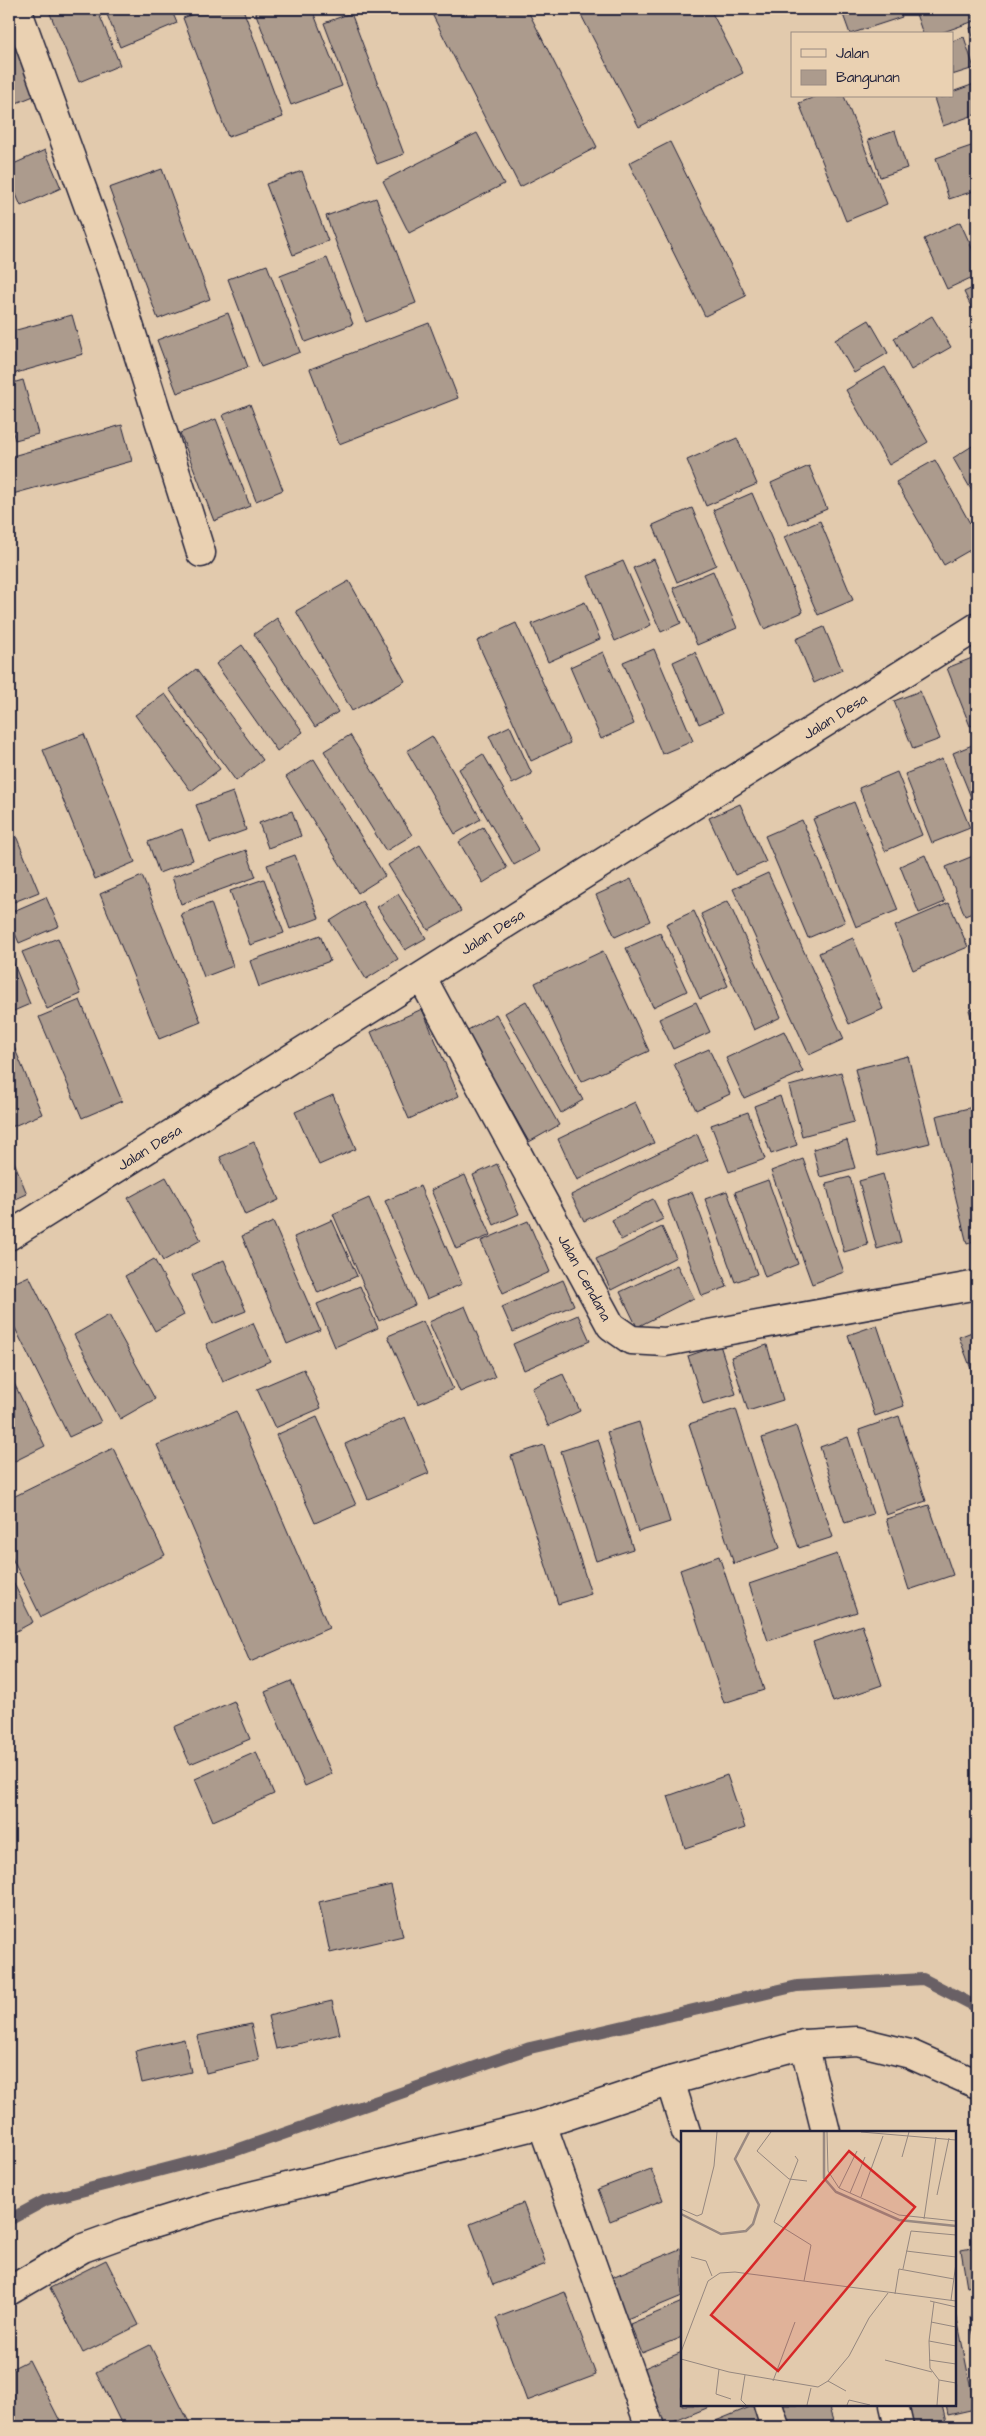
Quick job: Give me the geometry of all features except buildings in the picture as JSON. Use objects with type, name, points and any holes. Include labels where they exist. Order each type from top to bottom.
[{"type":"street","points":[[17,9],[112,271],[202,553]]},
{"type":"street","name":"Jalan Desa","points":[[9,1236],[422,978],[977,627]]},
{"type":"street","name":"Jalan Cendana","points":[[422,978],[611,1326],[631,1340],[665,1342],[977,1284]]},
{"type":"street","points":[[9,2292],[83,2248],[214,2205],[542,2124],[670,2081],[804,2044],[857,2042],[901,2052],[977,2084]]},
{"type":"street","points":[[804,2044],[826,2131]]},
{"type":"street","points":[[670,2081],[686,2131]]},
{"type":"street","points":[[542,2124],[650,2427]]},
{"type":"street","points":[[768,2406],[775,2427]]},
{"type":"street","points":[[894,2406],[899,2427]]},
{"type":"waterway","points":[[9,2220],[46,2200],[231,2152],[530,2048],[797,1986],[923,1979],[977,2007]]}]
